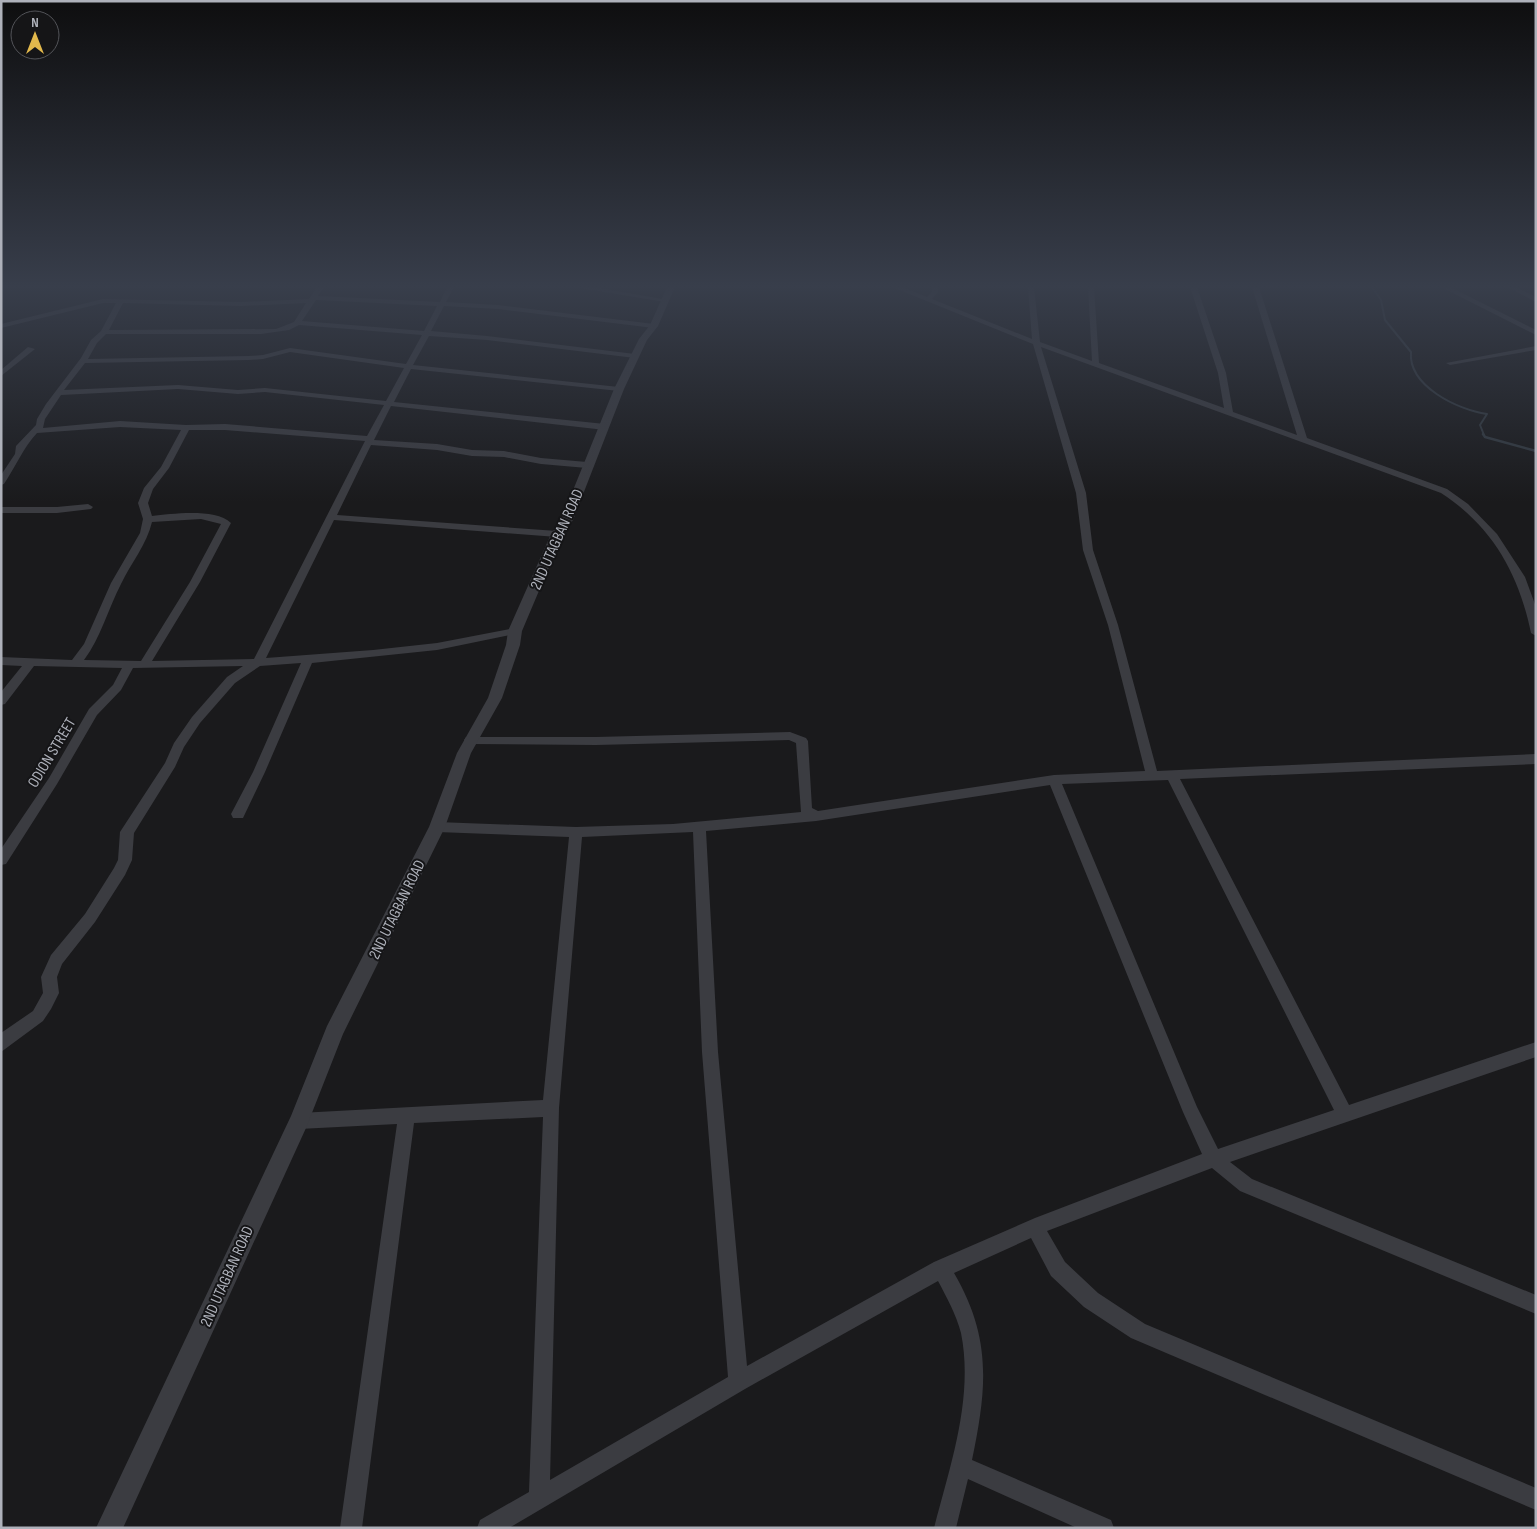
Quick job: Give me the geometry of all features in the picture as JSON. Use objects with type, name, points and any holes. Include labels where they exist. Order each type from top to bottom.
[{"type":"street","points":[[1,374],[20,358]]},
{"type":"street","points":[[1,482],[19,454],[20,446],[36,431],[41,419],[85,358]]},
{"type":"street","points":[[83,361],[236,358]]},
{"type":"street","points":[[348,358],[409,367],[619,389]]},
{"type":"street","points":[[1,1045],[38,1016],[46,1004],[51,993],[49,977],[56,960],[90,918],[120,870],[125,860],[127,832],[171,764],[178,746],[196,720],[231,680],[258,662],[413,358]]},
{"type":"street","name":"2ND UTAGBAN ROAD","points":[[111,1523],[299,1121],[334,1032],[437,827],[456,772],[470,740],[495,698],[513,645],[515,631],[557,534],[567,520],[587,465],[634,358]]},
{"type":"street","points":[[1041,358],[1081,493],[1088,550],[1113,625],[1152,775]]},
{"type":"street","points":[[1081,358],[1444,490],[1466,505],[1517,570],[1530,606],[1536,633]]},
{"type":"street","points":[[1217,358],[1222,374],[1228,412]]},
{"type":"street","points":[[1277,358],[1303,439]]},
{"type":"street","points":[[1450,363],[1477,358]]},
{"type":"street","points":[[59,393],[178,387],[238,392],[279,391],[605,426]]},
{"type":"street","points":[[36,431],[120,424],[186,428],[235,427],[504,454],[542,461],[587,465]]},
{"type":"street","points":[[75,664],[89,645],[116,583],[145,533],[148,519],[143,503],[149,488],[165,468],[186,428]]},
{"type":"street","points":[[1,510],[57,510],[88,507]]},
{"type":"street","points":[[145,664],[195,582],[226,523],[222,520],[193,517],[148,519]]},
{"type":"street","points":[[331,517],[557,534]]},
{"type":"street","points":[[1,661],[145,664],[308,660],[428,648],[515,631]]},
{"type":"street","points":[[238,814],[259,772],[308,660]]},
{"type":"street","points":[[1,701],[32,662]]},
{"type":"street","points":[[225,662],[231,680]]},
{"type":"street","name":"ODION STREET","points":[[1,860],[53,781],[94,712],[117,687],[130,664]]},
{"type":"street","points":[[470,740],[596,741],[790,736],[802,741],[806,810],[816,816]]},
{"type":"street","points":[[437,827],[576,832],[699,828],[816,816],[1054,780],[1536,759]]},
{"type":"street","points":[[1171,774],[1345,1114]]},
{"type":"street","points":[[1054,780],[1191,1112],[1213,1159],[1229,1175],[1246,1185],[1536,1305]]},
{"type":"street","points":[[699,828],[710,1052],[738,1382]]},
{"type":"street","points":[[539,1499],[551,1108],[576,832]]},
{"type":"street","points":[[488,1528],[738,1382],[942,1269],[1035,1228],[1213,1159],[1536,1049]]},
{"type":"street","points":[[299,1121],[551,1108]]},
{"type":"street","points":[[351,1528],[406,1115]]},
{"type":"street","points":[[1035,1228],[1058,1269],[1092,1300],[1138,1331],[1536,1499]]},
{"type":"street","points":[[942,1269],[960,1300],[972,1343],[973,1372],[969,1428],[945,1528]]},
{"type":"street","points":[[960,1466],[1103,1528]]},
{"type":"street","points":[[94,1528],[111,1523]]},
{"type":"waterway","points":[[1412,358],[1412,364],[1426,386],[1449,402],[1475,412],[1487,414],[1480,425],[1484,435]]},
{"type":"waterway","points":[[1483,434],[1485,437],[1536,451]]}]
